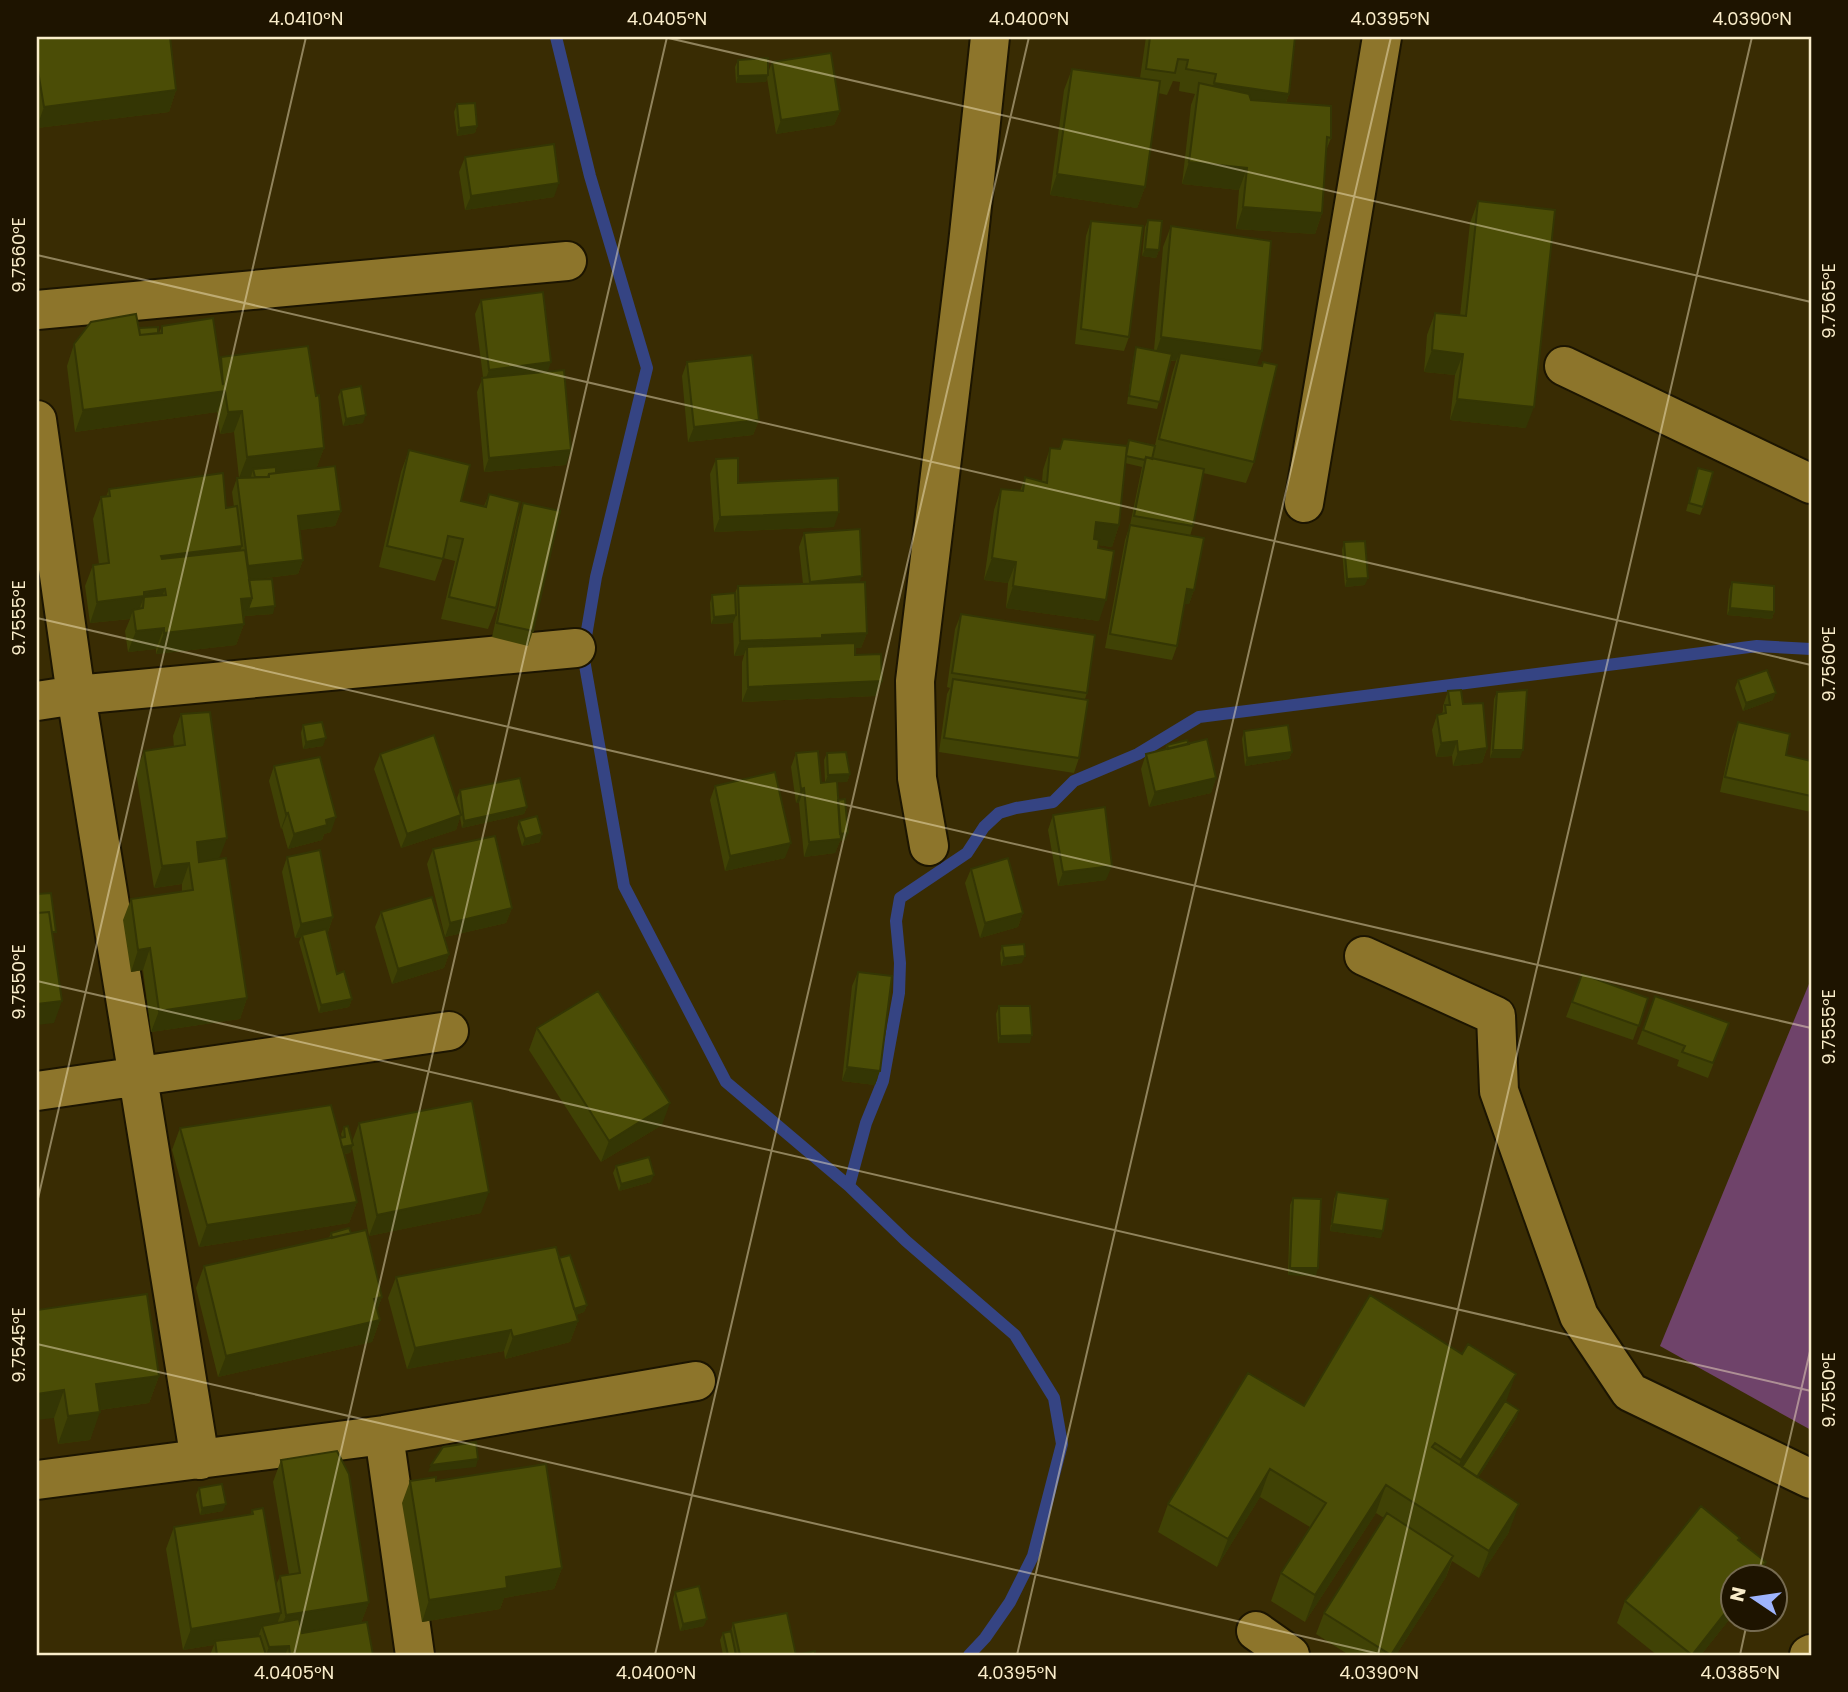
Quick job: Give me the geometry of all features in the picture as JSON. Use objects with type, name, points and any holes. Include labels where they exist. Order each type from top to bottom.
[{"type":"street","points":[[929,846],[916,778],[915,681],[967,258],[990,37]]},
{"type":"street","points":[[1304,503],[1382,37]]},
{"type":"street","points":[[37,310],[566,261]]},
{"type":"street","points":[[1564,366],[1811,484]]},
{"type":"street","points":[[37,420],[76,695],[200,1460]]},
{"type":"street","points":[[37,701],[76,695],[576,648]]},
{"type":"street","points":[[1364,956],[1496,1016],[1499,1091],[1503,1103],[1579,1316],[1630,1392],[1811,1479]]},
{"type":"street","points":[[37,1091],[449,1031]]},
{"type":"street","points":[[37,1480],[384,1435],[696,1381]]},
{"type":"street","points":[[384,1435],[415,1655]]},
{"type":"street","points":[[1256,1631],[1290,1655]]},
{"type":"shaded area","points":[[1811,979],[1811,1430],[1660,1346]]},
{"type":"building","points":[[37,37],[170,37],[176,90],[44,107],[37,65]]},
{"type":"building","points":[[1150,37],[1295,37],[1289,94],[1214,83],[1216,74],[1186,69],[1188,60],[1178,59],[1175,73],[1146,69]]},
{"type":"building","points":[[831,53],[840,111],[781,120],[772,62]]},
{"type":"building","points":[[768,58],[768,75],[738,76],[738,60]]},
{"type":"building","points":[[1072,69],[1160,81],[1145,187],[1057,174]]},
{"type":"building","points":[[1199,83],[1249,94],[1251,100],[1331,106],[1331,138],[1327,137],[1322,213],[1243,207],[1247,168],[1189,162]]},
{"type":"building","points":[[475,103],[477,126],[459,128],[457,104]]},
{"type":"building","points":[[554,144],[559,183],[471,196],[465,157]]},
{"type":"building","points":[[1478,201],[1555,210],[1534,407],[1457,399],[1463,354],[1432,350],[1435,313],[1466,316]]},
{"type":"building","points":[[1148,220],[1162,221],[1159,250],[1145,249]]},
{"type":"building","points":[[1091,221],[1143,226],[1129,337],[1081,329]]},
{"type":"building","points":[[1171,226],[1271,241],[1262,351],[1161,337]]},
{"type":"building","points":[[543,292],[551,362],[489,370],[481,300]]},
{"type":"building","points":[[136,314],[140,335],[162,333],[162,326],[213,318],[223,385],[221,357],[308,346],[316,396],[319,395],[324,448],[247,457],[242,411],[228,412],[225,391],[83,410],[74,344],[91,322]]},
{"type":"building","points":[[158,327],[158,333],[140,335],[139,328]]},
{"type":"building","points":[[1136,347],[1172,354],[1160,402],[1129,396]]},
{"type":"building","points":[[1180,353],[1262,366],[1263,362],[1277,365],[1254,462],[1159,439]]},
{"type":"building","points":[[752,355],[759,420],[694,427],[687,362]]},
{"type":"building","points":[[564,370],[571,450],[489,458],[482,378]]},
{"type":"building","points":[[361,386],[366,415],[346,419],[341,390]]},
{"type":"building","points":[[1063,439],[1127,446],[1119,525],[1096,522],[1094,539],[1099,540],[1098,548],[1114,551],[1106,600],[1013,586],[1016,562],[992,558],[1001,489],[1023,491],[1025,477],[1047,483],[1050,448],[1060,449]]},
{"type":"building","points":[[1129,440],[1155,446],[1152,459],[1126,456]]},
{"type":"building","points":[[409,450],[470,465],[461,501],[486,507],[489,494],[520,502],[496,608],[449,597],[463,539],[448,536],[443,559],[387,546]]},
{"type":"building","points":[[1146,457],[1204,469],[1193,526],[1134,516]]},
{"type":"building","points":[[738,458],[738,483],[838,478],[839,512],[720,517],[716,459]]},
{"type":"building","points":[[335,466],[341,511],[298,516],[303,560],[248,566],[237,478],[269,477],[269,474]]},
{"type":"building","points":[[276,467],[276,473],[269,474],[268,477],[255,477],[253,469]]},
{"type":"building","points":[[1698,468],[1713,472],[1703,507],[1689,503]]},
{"type":"building","points":[[223,473],[226,508],[237,506],[242,546],[161,556],[162,559],[245,550],[252,598],[241,599],[244,624],[164,633],[164,628],[136,631],[133,610],[143,608],[144,597],[166,595],[165,589],[144,592],[144,596],[97,602],[93,565],[109,563],[101,497],[110,496],[109,489]]},
{"type":"building","points":[[523,503],[560,511],[533,631],[497,623]]},
{"type":"building","points":[[1130,525],[1204,538],[1194,590],[1187,589],[1177,646],[1110,634]]},
{"type":"building","points":[[860,529],[862,576],[810,582],[804,533]]},
{"type":"building","points":[[1365,541],[1368,578],[1347,579],[1344,542]]},
{"type":"building","points":[[272,579],[275,606],[248,609],[252,598],[249,580]]},
{"type":"building","points":[[865,582],[867,633],[822,635],[822,638],[740,641],[738,586]]},
{"type":"building","points":[[1732,582],[1774,586],[1774,612],[1730,608]]},
{"type":"building","points":[[735,593],[736,615],[714,617],[712,595]]},
{"type":"building","points":[[961,614],[1095,635],[1087,693],[952,673]]},
{"type":"building","points":[[855,643],[855,655],[881,654],[882,681],[748,687],[747,647]]},
{"type":"building","points":[[1767,670],[1776,693],[1746,703],[1738,680]]},
{"type":"building","points":[[953,679],[1088,700],[1079,758],[944,738]]},
{"type":"building","points":[[1461,690],[1463,704],[1483,703],[1487,748],[1458,752],[1457,741],[1441,743],[1437,715],[1446,713],[1445,705],[1450,705],[1448,691]]},
{"type":"building","points":[[1527,690],[1523,750],[1493,750],[1497,692]]},
{"type":"building","points":[[210,712],[227,838],[197,842],[199,862],[226,858],[247,998],[159,1011],[150,948],[138,950],[131,899],[193,890],[189,863],[162,866],[144,751],[185,745],[181,714]]},
{"type":"building","points":[[322,722],[326,738],[306,742],[303,725]]},
{"type":"building","points":[[1738,722],[1790,734],[1786,755],[1811,761],[1811,796],[1725,777]]},
{"type":"building","points":[[1288,725],[1292,752],[1247,758],[1244,731]]},
{"type":"building","points":[[434,735],[461,815],[407,834],[380,754]]},
{"type":"building","points":[[1207,739],[1216,778],[1155,792],[1146,754]]},
{"type":"building","points":[[1187,740],[1189,744],[1168,749],[1167,745]]},
{"type":"building","points":[[818,751],[821,783],[837,781],[841,839],[809,842],[804,788],[801,789],[796,753]]},
{"type":"building","points":[[846,752],[850,774],[828,775],[827,753]]},
{"type":"building","points":[[320,757],[336,817],[326,820],[327,825],[294,834],[274,766]]},
{"type":"building","points":[[775,772],[791,843],[730,856],[715,786]]},
{"type":"building","points":[[520,778],[527,807],[464,821],[460,790]]},
{"type":"building","points":[[845,799],[848,833],[840,834],[838,800]]},
{"type":"building","points":[[1105,807],[1112,866],[1063,872],[1053,815]]},
{"type":"building","points":[[537,816],[542,834],[525,839],[519,821]]},
{"type":"building","points":[[495,836],[512,908],[450,923],[433,849]]},
{"type":"building","points":[[320,850],[333,917],[301,924],[287,857]]},
{"type":"building","points":[[1008,858],[1023,913],[985,923],[971,869]]},
{"type":"building","points":[[51,893],[56,932],[52,932],[49,912],[37,913],[37,894]]},
{"type":"building","points":[[432,897],[449,954],[398,969],[381,912]]},
{"type":"building","points":[[49,912],[62,1001],[37,1004],[37,913]]},
{"type":"building","points":[[326,929],[337,974],[344,971],[352,999],[321,1005],[302,935]]},
{"type":"building","points":[[1024,944],[1025,956],[1004,958],[1002,946]]},
{"type":"building","points":[[858,972],[892,976],[880,1071],[847,1067]]},
{"type":"building","points":[[1582,974],[1648,998],[1639,1026],[1572,1002]]},
{"type":"building","points":[[598,991],[670,1103],[609,1141],[537,1028]]},
{"type":"building","points":[[1655,996],[1729,1023],[1713,1063],[1682,1052],[1685,1046],[1643,1030]]},
{"type":"building","points":[[999,1006],[1030,1006],[1032,1035],[1000,1036]]},
{"type":"building","points":[[472,1101],[489,1192],[377,1215],[359,1123]]},
{"type":"building","points":[[331,1105],[357,1202],[207,1225],[180,1128]]},
{"type":"building","points":[[348,1126],[353,1145],[342,1147],[340,1138],[345,1137],[344,1127]]},
{"type":"building","points":[[649,1157],[654,1175],[621,1184],[616,1166]]},
{"type":"building","points":[[1337,1192],[1388,1199],[1383,1231],[1332,1224]]},
{"type":"building","points":[[1293,1198],[1321,1199],[1318,1268],[1290,1268]]},
{"type":"building","points":[[349,1228],[351,1233],[332,1238],[331,1233]]},
{"type":"building","points":[[366,1230],[382,1297],[374,1299],[380,1320],[226,1356],[204,1266]]},
{"type":"building","points":[[556,1247],[578,1321],[513,1337],[511,1330],[415,1348],[396,1277]]},
{"type":"building","points":[[570,1255],[587,1305],[574,1309],[559,1258]]},
{"type":"building","points":[[147,1294],[159,1376],[96,1384],[100,1412],[68,1416],[64,1390],[37,1394],[37,1310]]},
{"type":"building","points":[[1370,1295],[1462,1354],[1468,1344],[1516,1374],[1461,1460],[1435,1443],[1432,1447],[1519,1504],[1489,1551],[1386,1485],[1315,1595],[1281,1573],[1326,1503],[1270,1469],[1228,1539],[1168,1504],[1248,1373],[1304,1406]]},
{"type":"building","points":[[1505,1401],[1519,1410],[1477,1477],[1462,1467]]},
{"type":"building","points":[[476,1442],[478,1459],[431,1465],[443,1447]]},
{"type":"building","points":[[337,1451],[349,1474],[369,1602],[286,1615],[280,1576],[300,1573],[281,1460]]},
{"type":"building","points":[[546,1464],[562,1568],[506,1577],[507,1588],[429,1600],[410,1481],[436,1477],[436,1481]]},
{"type":"building","points":[[222,1484],[226,1504],[202,1508],[199,1488]]},
{"type":"building","points":[[1701,1506],[1766,1562],[1718,1562],[1718,1622],[1692,1655],[1625,1601]]},
{"type":"building","points":[[263,1508],[281,1613],[191,1629],[174,1527],[253,1514],[252,1510]]},
{"type":"building","points":[[1387,1513],[1453,1556],[1391,1655],[1324,1613]]},
{"type":"building","points":[[699,1586],[707,1619],[683,1624],[675,1592]]},
{"type":"building","points":[[787,1613],[796,1655],[740,1655],[733,1623]]},
{"type":"building","points":[[299,1619],[302,1633],[367,1622],[373,1655],[290,1655],[289,1646],[269,1647],[262,1626]]},
{"type":"building","points":[[731,1631],[736,1655],[728,1655],[723,1633]]},
{"type":"building","points":[[260,1636],[266,1655],[217,1655],[215,1641]]},
{"type":"building","points":[[815,1651],[815,1655],[796,1655]]},
{"type":"waterway","points":[[556,37],[590,176],[647,368],[596,577],[583,654],[624,886],[726,1082],[849,1186],[906,1241],[1015,1335],[1054,1398],[1062,1444],[1033,1556],[1010,1602],[985,1638],[969,1655]]},
{"type":"waterway","points":[[849,1186],[866,1123],[883,1081],[899,993],[900,963],[896,921],[900,898],[967,853],[984,827],[999,813],[1053,802],[1074,781],[1138,754],[1199,717],[1757,646],[1811,649]]}]
